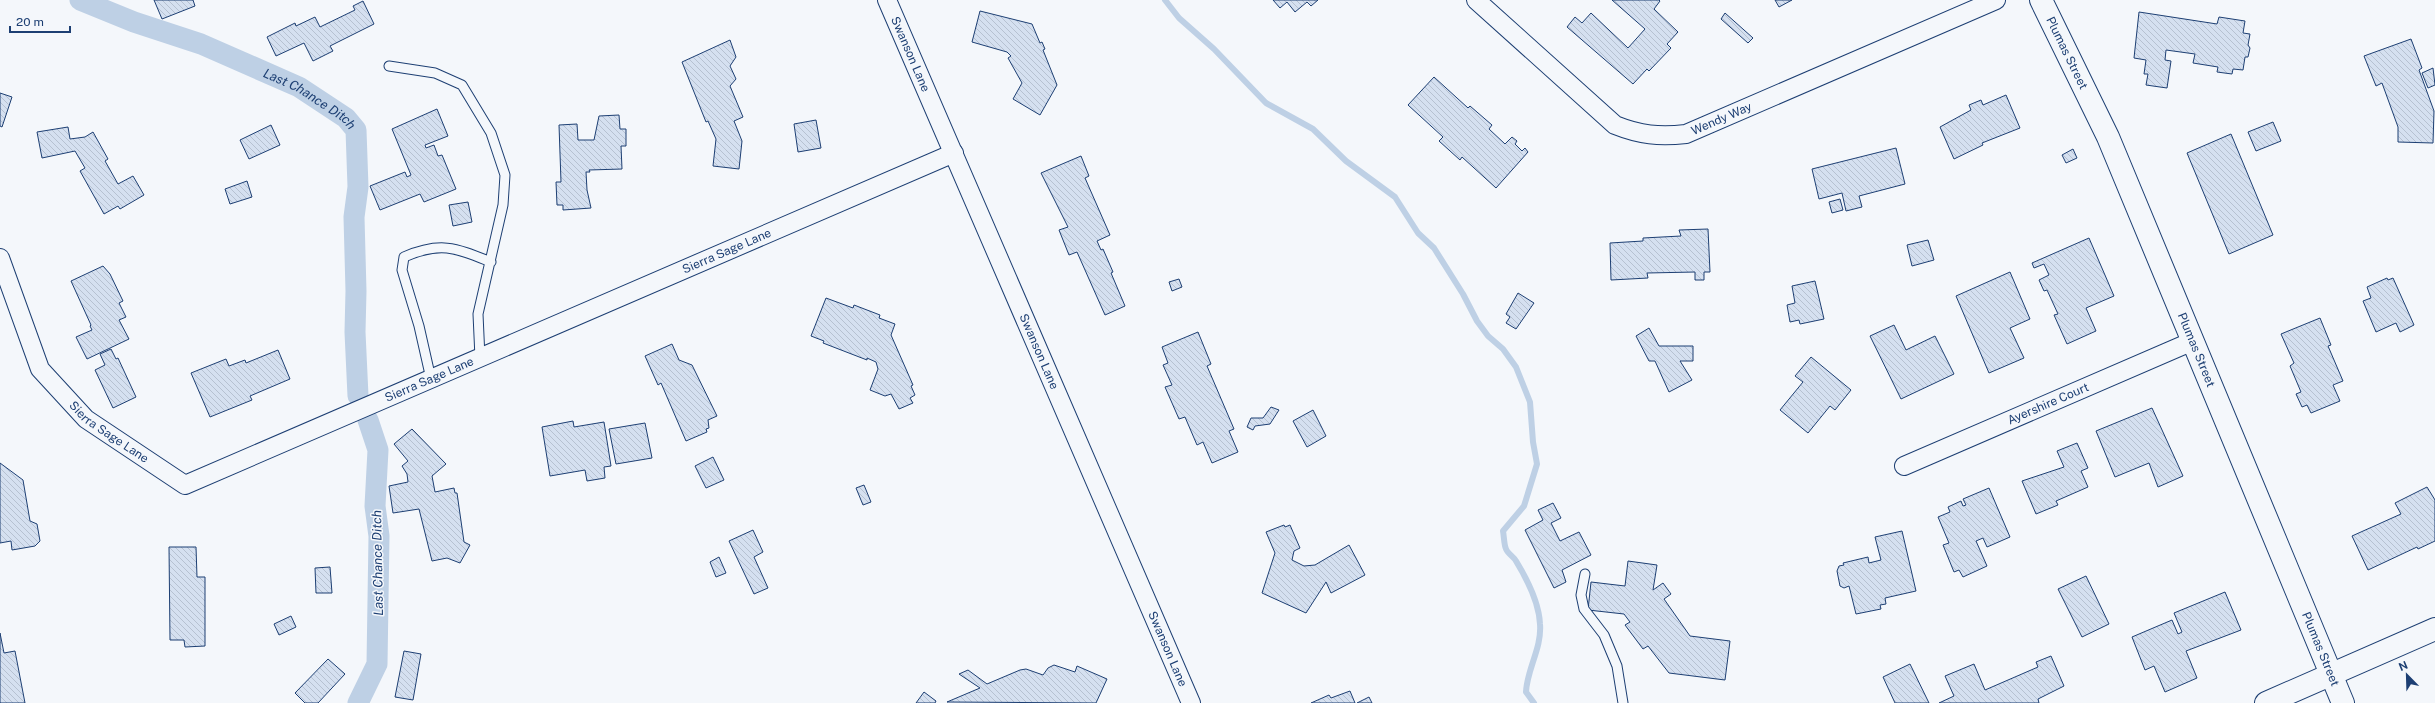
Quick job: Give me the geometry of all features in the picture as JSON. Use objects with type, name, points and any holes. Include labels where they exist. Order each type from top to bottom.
[{"type":"street","name":"Swanson Lane","points":[[887,0],[1191,703]]},
{"type":"street","name":"Wendy Way","points":[[1476,0],[1615,125],[1643,135],[1660,137],[1686,134],[1996,0]]},
{"type":"street","name":"Plumas Street","points":[[2041,0],[2061,44],[2103,124],[2343,703]]},
{"type":"street","name":"Sierra Sage Lane","points":[[0,258],[40,369],[86,419],[185,485],[954,153]]},
{"type":"street","name":"Ayershire Court","points":[[1904,466],[2193,340]]},
{"type":"street","points":[[2266,703],[2435,629]]},
{"type":"lane","points":[[389,66],[435,73],[462,85],[491,133],[505,174],[503,205],[478,314],[480,358]]},
{"type":"lane","points":[[431,379],[419,326],[402,270],[404,257],[421,250],[455,248],[491,262]]},
{"type":"lane","points":[[1585,574],[1581,595],[1584,609],[1604,635],[1617,666],[1623,703]]},
{"type":"building","points":[[154,0],[193,0],[195,6],[162,19]]},
{"type":"building","points":[[1273,0],[1318,0],[1311,6],[1307,2],[1295,12],[1287,2],[1280,8]]},
{"type":"building","points":[[1612,0],[1659,0],[1660,1],[1654,9],[1678,32],[1667,44],[1671,48],[1649,71],[1647,69],[1633,84],[1567,27],[1575,17],[1582,23],[1591,13],[1628,48],[1645,29]]},
{"type":"building","points":[[1775,0],[1792,0],[1779,7]]},
{"type":"building","points":[[363,1],[374,24],[330,46],[333,51],[313,61],[304,43],[276,56],[267,37],[295,23],[296,26],[315,17],[320,27],[355,10],[353,6]]},
{"type":"building","points":[[980,11],[1032,24],[1040,43],[1042,42],[1045,49],[1043,50],[1057,85],[1040,115],[1013,99],[1022,83],[1008,58],[1011,56],[1007,52],[972,42]]},
{"type":"building","points":[[2139,12],[2217,24],[2219,17],[2245,21],[2243,33],[2250,34],[2248,45],[2250,48],[2248,57],[2245,57],[2243,70],[2233,69],[2232,74],[2217,72],[2218,67],[2193,63],[2195,54],[2166,50],[2165,60],[2171,61],[2167,88],[2146,85],[2148,74],[2144,74],[2146,60],[2134,58]]},
{"type":"building","points":[[1725,13],[1753,38],[1748,43],[1721,19]]},
{"type":"building","points":[[2411,39],[2422,68],[2419,70],[2434,111],[2433,143],[2398,142],[2398,127],[2382,83],[2376,86],[2364,56]]},
{"type":"building","points":[[730,40],[736,57],[730,66],[736,79],[730,86],[743,117],[734,121],[742,141],[739,169],[713,166],[716,139],[708,121],[706,122],[682,62]]},
{"type":"building","points":[[2433,68],[2435,85],[2428,88],[2422,73]]},
{"type":"building","points":[[1434,77],[1468,108],[1470,106],[1492,125],[1489,129],[1505,144],[1512,137],[1517,141],[1515,144],[1522,151],[1525,148],[1528,152],[1496,188],[1462,157],[1460,160],[1439,141],[1443,137],[1408,105]]},
{"type":"building","points":[[0,93],[12,97],[2,127],[0,126]]},
{"type":"building","points":[[2006,95],[2020,128],[1982,143],[1983,145],[1954,159],[1940,127],[1971,110],[1969,105],[1981,100],[1983,105]]},
{"type":"building","points":[[437,109],[448,136],[425,145],[426,148],[434,145],[438,156],[442,155],[456,189],[424,202],[420,194],[380,210],[370,186],[405,172],[407,177],[411,175],[392,129]]},
{"type":"building","points":[[619,115],[620,129],[626,129],[626,146],[621,146],[622,169],[589,170],[590,172],[586,172],[587,190],[591,208],[563,210],[563,205],[557,205],[556,182],[561,182],[559,125],[577,124],[578,140],[594,140],[599,116]]},
{"type":"building","points":[[816,120],[821,148],[798,152],[794,124]]},
{"type":"building","points":[[2273,122],[2281,141],[2256,151],[2248,132]]},
{"type":"building","points":[[271,125],[280,145],[249,159],[240,140]]},
{"type":"building","points":[[68,127],[70,139],[85,137],[93,132],[108,159],[105,161],[118,184],[133,176],[144,195],[120,209],[118,206],[104,214],[80,171],[85,168],[75,151],[42,158],[37,132]]},
{"type":"building","points":[[2231,134],[2273,235],[2229,254],[2187,153]]},
{"type":"building","points":[[1896,148],[1905,184],[1859,196],[1862,207],[1846,211],[1842,193],[1819,199],[1812,169]]},
{"type":"building","points":[[2073,149],[2077,158],[2066,163],[2062,155]]},
{"type":"building","points":[[1081,156],[1089,176],[1085,178],[1110,235],[1097,241],[1101,250],[1103,249],[1113,272],[1111,273],[1125,306],[1105,315],[1077,252],[1069,255],[1059,230],[1068,227],[1041,173]]},
{"type":"building","points":[[247,181],[252,197],[230,204],[225,189]]},
{"type":"building","points":[[1840,199],[1843,210],[1832,213],[1829,202]]},
{"type":"building","points":[[468,202],[472,222],[453,226],[449,205]]},
{"type":"building","points":[[1708,229],[1710,272],[1704,272],[1704,280],[1695,280],[1695,272],[1647,273],[1648,278],[1611,280],[1610,243],[1643,241],[1643,238],[1681,236],[1679,230]]},
{"type":"building","points":[[2089,238],[2114,296],[2086,308],[2096,331],[2067,344],[2054,315],[2058,314],[2047,290],[2044,291],[2039,280],[2049,275],[2044,264],[2034,268],[2032,263]]},
{"type":"building","points":[[1928,240],[1934,260],[1912,266],[1907,245]]},
{"type":"building","points":[[103,266],[110,274],[123,301],[119,303],[126,317],[119,320],[129,339],[87,359],[76,337],[92,330],[91,325],[71,281]]},
{"type":"building","points":[[2010,272],[2030,319],[2010,328],[2024,358],[1989,373],[1956,296]]},
{"type":"building","points":[[2387,278],[2388,280],[2393,278],[2414,325],[2400,332],[2396,323],[2376,332],[2363,301],[2371,298],[2367,287]]},
{"type":"building","points":[[1179,279],[1182,287],[1172,291],[1169,282]]},
{"type":"building","points":[[1815,281],[1824,319],[1800,324],[1799,320],[1790,322],[1787,305],[1795,303],[1792,286]]},
{"type":"building","points":[[1518,293],[1534,303],[1516,329],[1506,323],[1510,317],[1506,314]]},
{"type":"building","points":[[826,298],[853,308],[854,305],[880,315],[879,318],[895,324],[891,335],[913,385],[911,386],[915,395],[910,398],[913,403],[899,409],[891,394],[885,396],[870,390],[878,369],[876,362],[823,343],[824,341],[811,336]]},
{"type":"building","points":[[2320,318],[2331,345],[2328,346],[2343,381],[2333,385],[2340,401],[2311,413],[2307,405],[2302,407],[2296,394],[2301,392],[2290,366],[2294,363],[2281,334]]},
{"type":"building","points":[[1894,325],[1906,350],[1935,336],[1954,374],[1901,399],[1870,336]]},
{"type":"building","points":[[1649,328],[1659,346],[1693,346],[1693,361],[1680,361],[1692,380],[1669,392],[1655,361],[1649,361],[1636,336]]},
{"type":"building","points":[[1198,332],[1211,364],[1207,366],[1234,429],[1229,431],[1238,452],[1212,463],[1203,442],[1197,445],[1185,417],[1179,419],[1165,387],[1172,385],[1163,365],[1168,363],[1162,347]]},
{"type":"building","points":[[672,344],[679,360],[692,365],[717,416],[708,420],[709,428],[706,429],[707,432],[686,441],[661,383],[658,385],[645,356]]},
{"type":"building","points":[[111,349],[116,359],[118,358],[136,397],[113,408],[95,370],[105,365],[100,354]]},
{"type":"building","points":[[278,350],[290,379],[250,396],[252,400],[210,417],[191,373],[226,359],[229,366],[245,360],[246,363]]},
{"type":"building","points":[[1811,357],[1851,390],[1835,410],[1830,406],[1808,433],[1780,410],[1803,382],[1795,376]]},
{"type":"building","points":[[1271,407],[1279,410],[1270,424],[1255,426],[1253,430],[1247,427],[1251,418],[1263,418]]},
{"type":"building","points":[[2152,408],[2183,476],[2158,487],[2149,463],[2115,477],[2096,431]]},
{"type":"building","points":[[1313,410],[1326,436],[1307,447],[1293,421]]},
{"type":"building","points":[[573,421],[574,427],[604,422],[611,466],[604,467],[605,478],[587,481],[585,470],[550,476],[542,427]]},
{"type":"building","points":[[645,423],[652,458],[616,464],[609,429]]},
{"type":"building","points":[[412,429],[446,464],[432,476],[435,492],[454,488],[455,493],[457,493],[464,542],[470,545],[460,563],[447,558],[432,561],[419,509],[393,513],[389,486],[408,482],[407,474],[402,466],[408,461],[394,444]]},
{"type":"building","points":[[2077,443],[2088,468],[2081,471],[2088,487],[2056,501],[2058,505],[2036,514],[2022,481],[2064,467],[2057,451]]},
{"type":"building","points":[[713,457],[724,480],[706,488],[695,466]]},
{"type":"building","points":[[0,463],[23,480],[30,521],[37,524],[40,541],[35,546],[12,550],[11,541],[0,543]]},
{"type":"building","points":[[864,485],[871,502],[863,505],[856,488]]},
{"type":"building","points":[[2427,487],[2435,500],[2435,541],[2418,549],[2417,547],[2368,570],[2352,536],[2401,514],[2395,503]]},
{"type":"building","points":[[1989,488],[2010,537],[1987,547],[1983,538],[1976,541],[1987,566],[1963,577],[1959,570],[1954,572],[1943,545],[1949,543],[1938,517],[1950,512],[1948,507],[1961,501],[1963,506],[1966,505],[1963,499]]},
{"type":"building","points":[[1553,503],[1561,518],[1551,523],[1560,541],[1579,532],[1591,555],[1562,570],[1566,582],[1554,588],[1525,530],[1543,520],[1538,510]]},
{"type":"building","points":[[1284,525],[1285,527],[1290,525],[1300,548],[1294,551],[1292,560],[1304,566],[1315,565],[1349,545],[1365,575],[1331,593],[1326,582],[1306,613],[1262,593],[1275,553],[1266,532]]},
{"type":"building","points":[[753,530],[763,552],[754,557],[768,588],[754,594],[729,541]]},
{"type":"building","points":[[1902,531],[1916,591],[1885,598],[1886,604],[1880,605],[1881,609],[1856,614],[1849,586],[1844,588],[1840,586],[1837,571],[1839,566],[1844,565],[1843,563],[1868,557],[1869,563],[1881,560],[1875,537]]},
{"type":"building","points":[[169,547],[196,547],[197,577],[205,577],[205,646],[185,647],[184,640],[170,640]]},
{"type":"building","points":[[719,557],[726,573],[716,577],[710,562]]},
{"type":"building","points":[[1628,561],[1657,565],[1653,590],[1663,583],[1671,594],[1664,599],[1690,636],[1730,641],[1725,680],[1669,673],[1648,646],[1643,649],[1625,625],[1630,622],[1624,614],[1588,610],[1591,582],[1625,586]]},
{"type":"building","points":[[330,567],[332,593],[316,593],[315,568]]},
{"type":"building","points":[[2086,576],[2109,624],[2082,637],[2058,589]]},
{"type":"building","points":[[2225,592],[2241,630],[2186,651],[2197,678],[2165,692],[2154,666],[2145,670],[2132,637],[2172,620],[2178,634],[2182,632],[2174,613]]},
{"type":"building","points":[[291,616],[296,627],[279,635],[274,624]]},
{"type":"building","points":[[0,633],[4,653],[15,651],[25,703],[0,703]]},
{"type":"building","points":[[404,651],[421,654],[413,700],[395,697]]},
{"type":"building","points":[[2051,656],[2064,686],[2038,699],[2039,703],[1939,703],[1954,696],[1945,676],[1974,664],[1985,690],[2038,667],[2036,662]]},
{"type":"building","points":[[328,659],[345,674],[318,703],[305,703],[295,693]]},
{"type":"building","points":[[1910,664],[1929,703],[1895,703],[1883,677]]},
{"type":"building","points":[[1054,665],[1075,672],[1077,666],[1107,679],[1096,703],[947,702],[980,688],[959,674],[968,670],[987,684],[1020,670],[1026,669],[1043,675],[1048,668]]},
{"type":"building","points":[[1350,691],[1355,703],[1311,703],[1329,695],[1331,698]]},
{"type":"building","points":[[924,692],[936,701],[935,703],[916,703]]},
{"type":"building","points":[[1369,697],[1372,703],[1357,703]]},
{"type":"waterway","name":"Last Chance Ditch","points":[[80,0],[134,22],[201,44],[299,87],[346,118],[356,130],[358,187],[354,217],[356,291],[355,332],[358,396]]},
{"type":"waterway","points":[[1165,0],[1179,18],[1214,49],[1266,103],[1313,129],[1346,161],[1395,197],[1418,233],[1434,248],[1463,294],[1477,321],[1488,336],[1503,349],[1516,367],[1530,402],[1533,442],[1537,464],[1524,506],[1503,531],[1506,549],[1515,560],[1528,583],[1535,599],[1539,616],[1539,642],[1529,675],[1526,692],[1534,703]]},
{"type":"waterway","name":"Last Chance Ditch","points":[[358,703],[377,664],[379,536],[375,506],[378,450],[368,420]]}]
